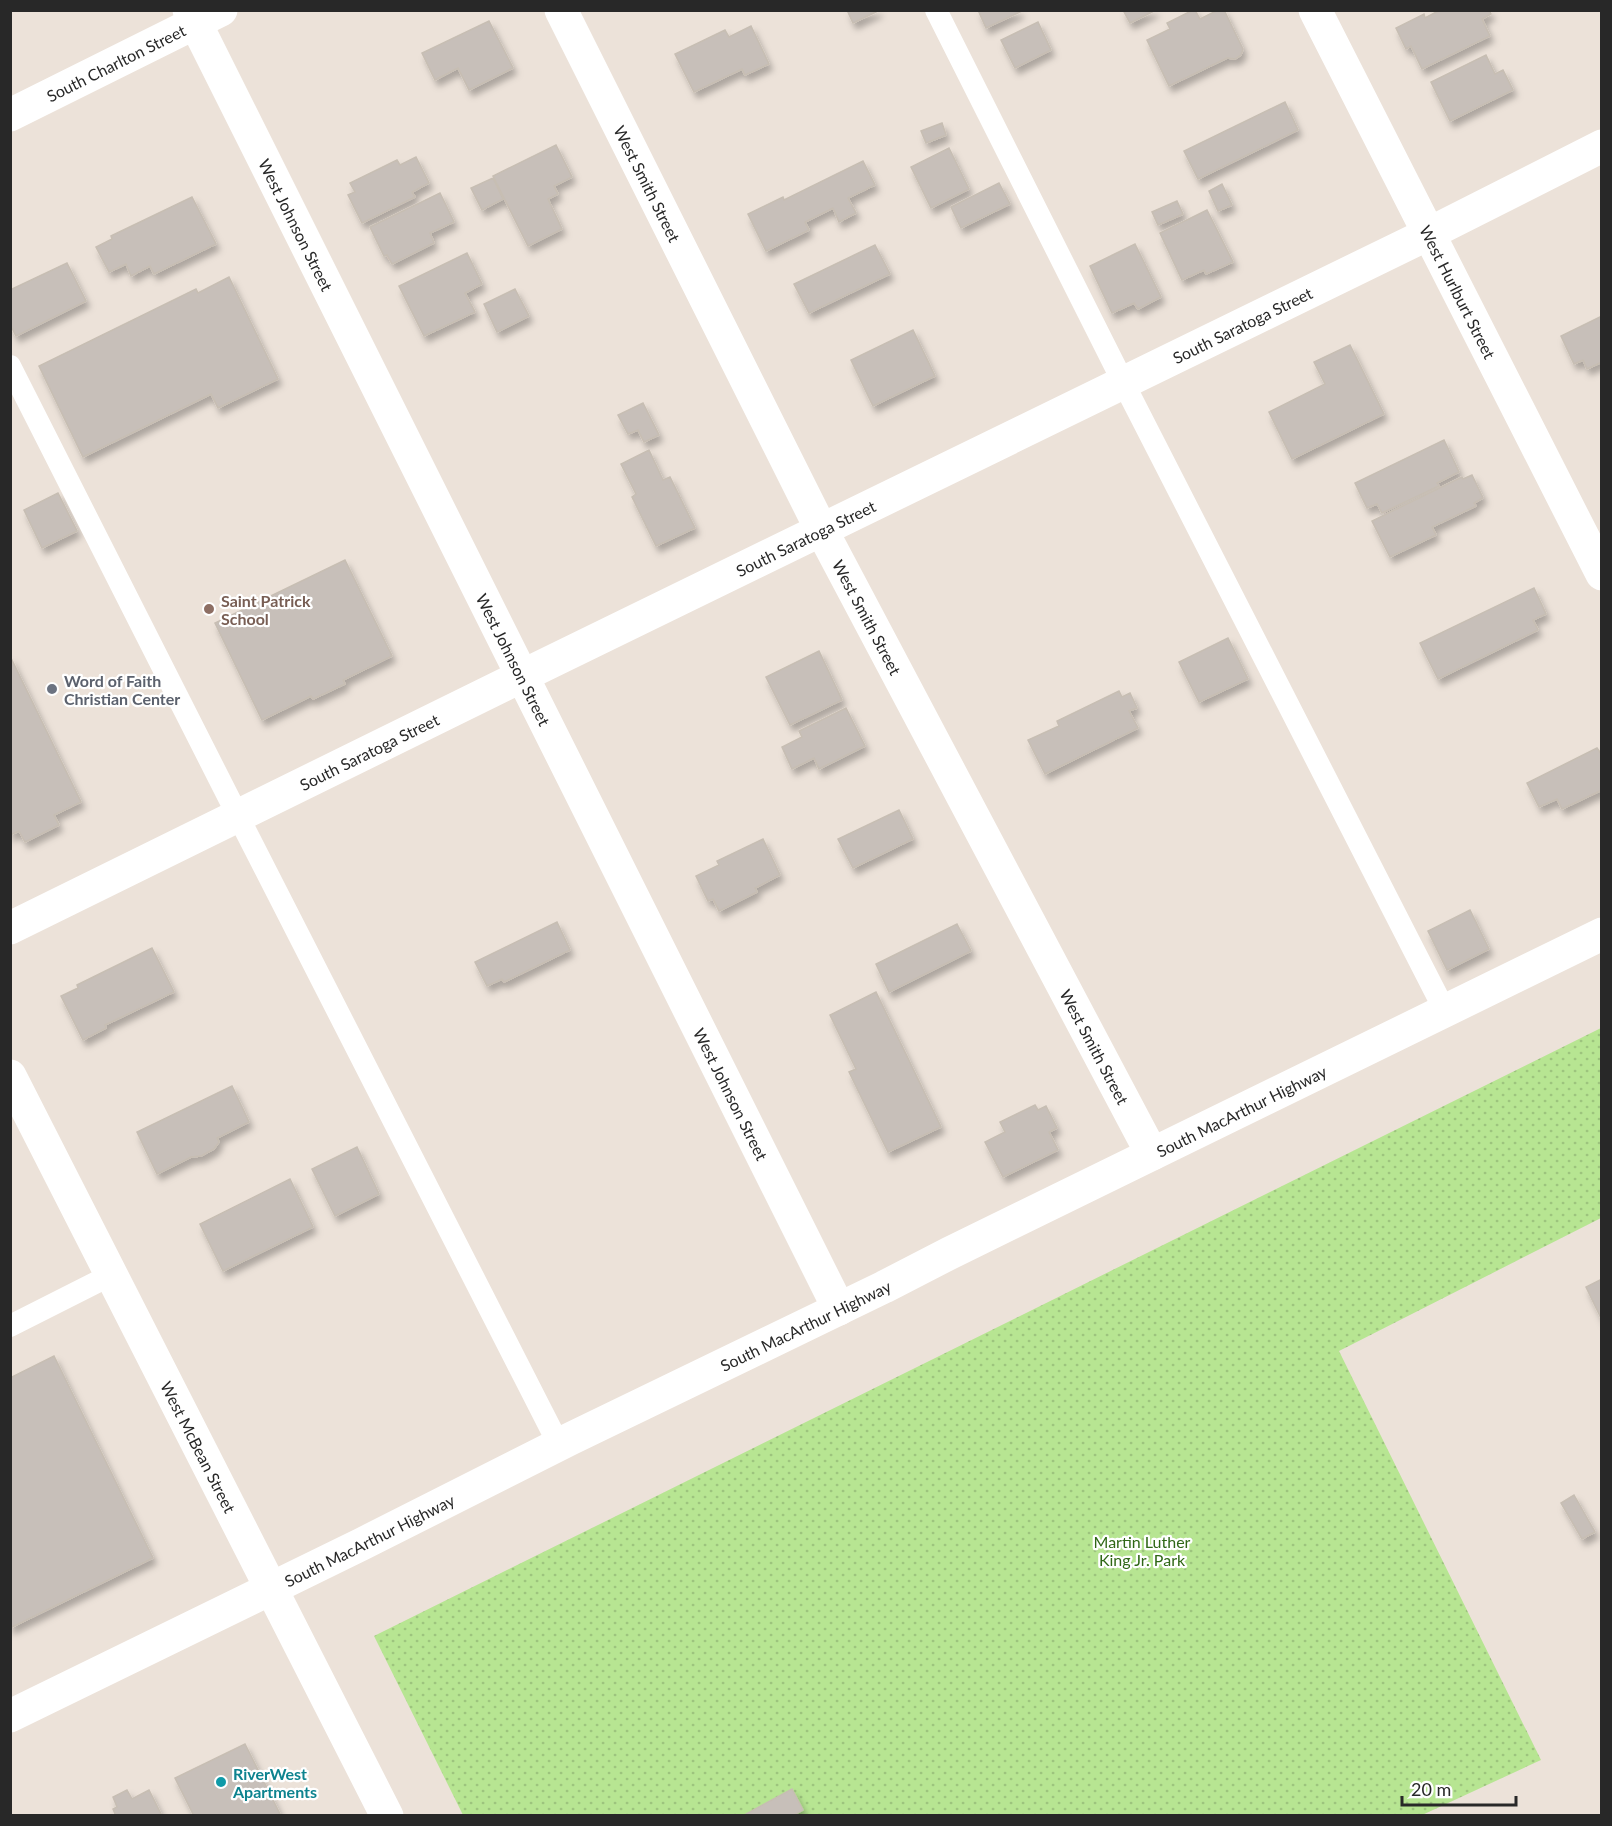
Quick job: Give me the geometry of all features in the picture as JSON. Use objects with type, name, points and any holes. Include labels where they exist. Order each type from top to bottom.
[{"type":"street","name":"West Smith Street","points":[[561,10],[821,530],[1152,1154]]},
{"type":"street","name":"West Hurlburt Street","points":[[1315,10],[1602,574]]},
{"type":"street","name":"South Charlton Street","points":[[10,115],[202,15]]},
{"type":"street","name":"West Johnson Street","points":[[202,15],[522,676],[839,1309]]},
{"type":"street","name":"South Saratoga Street","points":[[10,928],[1428,234],[1602,146]]},
{"type":"street","name":"South MacArthur Highway","points":[[10,1716],[1602,934]]},
{"type":"street","name":"West McBean Street","points":[[10,1076],[387,1815]]},
{"type":"lane","points":[[936,10],[1123,382],[1445,1011]]},
{"type":"lane","points":[[10,366],[559,1445]]},
{"type":"lane","points":[[10,1326],[111,1275]]},
{"type":"green space","name":"Martin Luther King Jr. Park","points":[[1601,1028],[1601,1218],[1339,1351],[1541,1760],[1420,1816],[463,1815],[374,1636]]},
{"type":"building","points":[[847,10],[880,10],[853,23]]},
{"type":"building","points":[[978,10],[1019,10],[1020,12],[986,28]]},
{"type":"building","points":[[1123,10],[1156,10],[1130,23]]},
{"type":"building","points":[[1193,10],[1200,19],[1218,10],[1224,10],[1243,49],[1241,55],[1235,59],[1227,58],[1169,86],[1147,40],[1170,29],[1167,23]]},
{"type":"building","points":[[1440,10],[1489,10],[1491,14],[1482,19],[1490,36],[1422,69],[1411,46],[1406,49],[1396,28],[1424,14],[1425,18]]},
{"type":"building","points":[[489,21],[513,68],[469,90],[458,68],[435,80],[422,53]]},
{"type":"building","points":[[1038,22],[1051,50],[1015,68],[1001,40]]},
{"type":"building","points":[[751,26],[769,64],[745,75],[742,69],[694,92],[675,54],[725,30],[729,37]]},
{"type":"building","points":[[1486,55],[1495,74],[1503,70],[1513,90],[1450,121],[1431,82]]},
{"type":"building","points":[[1285,102],[1298,130],[1198,179],[1184,151]]},
{"type":"building","points":[[942,123],[946,135],[926,143],[921,131]]},
{"type":"building","points":[[556,145],[572,177],[554,186],[558,194],[548,199],[562,229],[528,246],[493,176]]},
{"type":"building","points":[[949,148],[969,189],[931,208],[911,167]]},
{"type":"building","points":[[416,157],[429,183],[412,192],[415,197],[362,223],[348,195],[355,192],[350,183],[397,160],[400,165]]},
{"type":"building","points":[[863,161],[875,185],[848,198],[856,213],[839,222],[833,208],[805,222],[809,230],[766,251],[748,214],[783,197],[784,200]]},
{"type":"building","points":[[493,178],[503,199],[482,210],[471,188]]},
{"type":"building","points":[[999,183],[1010,204],[961,228],[951,207]]},
{"type":"building","points":[[1222,184],[1232,205],[1218,211],[1209,191]]},
{"type":"building","points":[[440,193],[454,222],[430,233],[434,243],[392,264],[387,255],[384,256],[370,227]]},
{"type":"building","points":[[192,197],[216,244],[154,274],[150,266],[131,276],[126,264],[109,272],[96,247],[112,239],[111,236]]},
{"type":"building","points":[[1177,201],[1183,214],[1158,225],[1152,212]]},
{"type":"building","points":[[1207,210],[1233,262],[1206,274],[1204,270],[1182,280],[1160,233]]},
{"type":"building","points":[[1135,244],[1161,297],[1138,309],[1134,303],[1112,313],[1090,266]]},
{"type":"building","points":[[875,245],[890,274],[809,313],[794,284]]},
{"type":"building","points":[[467,253],[482,284],[465,293],[475,312],[424,336],[399,286]]},
{"type":"building","points":[[67,263],[86,301],[16,336],[10,324],[10,290]]},
{"type":"building","points":[[229,277],[278,379],[218,408],[211,394],[83,457],[39,366],[196,289],[198,293]]},
{"type":"building","points":[[515,289],[529,316],[497,332],[484,304]]},
{"type":"building","points":[[1602,316],[1602,362],[1587,369],[1583,360],[1574,364],[1561,336]]},
{"type":"building","points":[[913,330],[935,376],[873,406],[851,360]]},
{"type":"building","points":[[1350,345],[1384,414],[1292,459],[1269,412],[1325,384],[1314,362]]},
{"type":"building","points":[[643,403],[659,435],[644,442],[638,430],[628,434],[618,415]]},
{"type":"building","points":[[1444,440],[1459,472],[1437,483],[1439,486],[1382,513],[1377,504],[1367,508],[1355,483]]},
{"type":"building","points":[[649,450],[663,480],[670,477],[695,528],[656,546],[632,497],[636,494],[621,464]]},
{"type":"building","points":[[1472,475],[1483,498],[1474,503],[1476,506],[1432,527],[1436,535],[1390,557],[1372,521],[1462,477],[1463,479]]},
{"type":"building","points":[[58,493],[77,531],[42,548],[24,510]]},
{"type":"building","points":[[345,560],[392,656],[343,680],[345,684],[313,699],[311,696],[262,720],[215,623]]},
{"type":"building","points":[[1534,588],[1546,614],[1533,620],[1538,630],[1438,679],[1420,643]]},
{"type":"building","points":[[1228,638],[1248,679],[1199,702],[1179,662]]},
{"type":"building","points":[[819,651],[842,700],[790,725],[766,677]]},
{"type":"building","points":[[10,656],[81,802],[54,815],[59,825],[25,842],[19,831],[10,835]]},
{"type":"building","points":[[1119,691],[1122,697],[1130,693],[1137,708],[1129,711],[1138,728],[1045,774],[1028,740],[1059,726],[1057,721]]},
{"type":"building","points":[[846,708],[865,746],[819,769],[814,758],[792,769],[782,747],[802,737],[799,731]]},
{"type":"building","points":[[1597,748],[1602,755],[1602,790],[1562,809],[1557,799],[1539,807],[1527,783]]},
{"type":"building","points":[[899,810],[913,839],[853,868],[838,839]]},
{"type":"building","points":[[763,839],[780,875],[755,888],[757,892],[719,911],[713,899],[708,901],[696,876],[719,865],[717,861]]},
{"type":"building","points":[[1470,910],[1489,949],[1447,970],[1428,931]]},
{"type":"building","points":[[557,922],[570,950],[504,982],[502,979],[487,986],[475,962]]},
{"type":"building","points":[[957,924],[971,951],[889,992],[876,964]]},
{"type":"building","points":[[152,948],[174,992],[105,1025],[106,1028],[83,1040],[61,996],[78,988],[77,985]]},
{"type":"building","points":[[876,992],[941,1127],[888,1152],[849,1072],[856,1069],[830,1015]]},
{"type":"building","points":[[232,1086],[249,1122],[217,1138],[219,1142],[214,1149],[201,1156],[191,1157],[157,1174],[137,1132]]},
{"type":"building","points":[[1035,1105],[1038,1110],[1046,1106],[1057,1128],[1049,1132],[1058,1150],[1003,1177],[985,1142],[1005,1132],[1000,1122]]},
{"type":"building","points":[[357,1147],[379,1194],[335,1216],[312,1169]]},
{"type":"building","points":[[290,1179],[313,1227],[223,1271],[200,1224]]},
{"type":"building","points":[[1602,1279],[1602,1320],[1586,1287]]},
{"type":"building","points":[[54,1356],[153,1558],[10,1628],[10,1378]]},
{"type":"building","points":[[1574,1495],[1595,1532],[1582,1539],[1561,1503]]},
{"type":"building","name":"RiverWest Apartments","points":[[245,1744],[281,1816],[194,1816],[175,1778]]},
{"type":"building","points":[[792,1789],[803,1810],[792,1816],[747,1816],[746,1814]]},
{"type":"building","points":[[127,1790],[132,1799],[149,1790],[162,1816],[116,1816],[113,1809],[117,1807],[113,1797]]},
{"type":"place","name":"Saint Patrick School","points":[[209,609]]},
{"type":"place","name":"Word of Faith Christian Center","points":[[52,689]]},
{"type":"place","name":"RiverWest Apartments","points":[[221,1782]]}]
